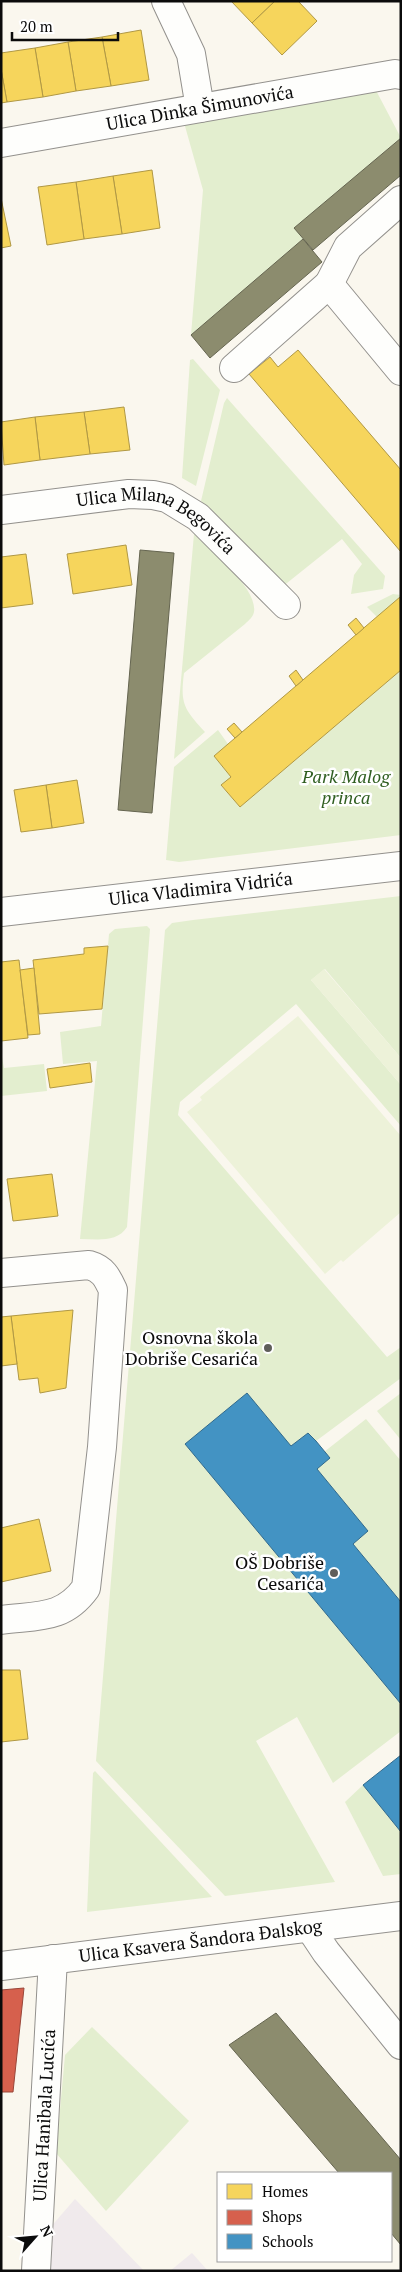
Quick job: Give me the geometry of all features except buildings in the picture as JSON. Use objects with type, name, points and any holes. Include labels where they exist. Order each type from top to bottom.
[{"type":"street","points":[[166,1],[191,54],[200,108]]},
{"type":"street","name":"Ulica Dinka Šimunovića","points":[[1,143],[394,74],[401,75]]},
{"type":"street","points":[[234,368],[329,284],[348,247],[401,200]]},
{"type":"street","points":[[329,284],[401,371]]},
{"type":"street","name":"Ulica Milana Begovića","points":[[1,510],[129,494],[167,498],[198,517],[286,605]]},
{"type":"street","name":"Ulica Vladimira Vidrića","points":[[1,912],[401,866]]},
{"type":"street","points":[[1,1273],[89,1264],[97,1267],[106,1275],[113,1290],[102,1447],[86,1588],[78,1599],[60,1612],[1,1620]]},
{"type":"street","name":"Ulica Ksavera Šandora Đalskog","points":[[1,1966],[401,1916]]},
{"type":"street","points":[[310,1928],[326,1952],[401,2045]]},
{"type":"street","name":"Ulica Hanibala Lucića","points":[[36,2271],[53,1959]]},
{"type":"shaded area","points":[[75,2199],[144,2271],[46,2271],[49,2229]]},
{"type":"shaded area","points":[[192,2253],[208,2271],[170,2271]]},
{"type":"green space","points":[[370,79],[401,138],[295,228],[303,239],[191,335],[203,190],[181,112]]},
{"type":"green space","points":[[193,359],[220,390],[196,486],[182,478],[190,360]]},
{"type":"green space","points":[[227,398],[385,576],[383,589],[351,594],[354,575],[362,564],[342,539],[282,587],[201,501],[224,403]]},
{"type":"green space","points":[[194,534],[241,581],[249,592],[254,612],[245,624],[184,673],[183,699],[185,706],[205,732],[174,759]]},
{"type":"green space","points":[[393,594],[401,595],[401,599],[377,617],[367,607]]},
{"type":"green space","name":"Park Malog princa","points":[[401,670],[401,835],[179,862],[166,860],[174,767],[218,730],[228,744],[214,756],[231,777],[221,786],[240,807]]},
{"type":"green space","name":"Osnovna škola Dobriše Cesarića","points":[[401,896],[401,1058],[325,969],[311,980],[401,1085],[401,1126],[296,1004],[180,1102],[178,1115],[387,1357],[401,1347],[401,1378],[316,1441],[308,1433],[291,1446],[185,1444],[401,1704],[401,1731],[333,1783],[297,1717],[256,1741],[335,1882],[225,1896],[96,1761],[165,930],[172,923]]},
{"type":"green space","points":[[147,926],[150,929],[127,1227],[118,1236],[112,1238],[80,1239],[97,1061],[63,1064],[60,1032],[101,1026],[109,934],[115,929]]},
{"type":"green space","points":[[324,969],[401,1058],[401,1085],[311,980]]},
{"type":"green space","points":[[298,1016],[401,1136],[401,1212],[343,1262],[341,1260],[325,1274],[187,1112],[202,1100],[200,1097]]},
{"type":"green space","points":[[1,1052],[4,1068],[44,1064],[47,1091],[1,1096]]},
{"type":"green space","points":[[401,1393],[401,1440],[377,1411]]},
{"type":"green space","points":[[366,1419],[401,1461],[401,1602],[353,1544],[368,1531],[317,1469],[324,1452]]},
{"type":"green space","points":[[95,1771],[212,1897],[87,1912],[93,1773]]},
{"type":"green space","points":[[363,1785],[401,1832],[401,1874],[383,1876],[345,1802]]},
{"type":"green space","points":[[92,2027],[189,2121],[106,2211],[56,2153],[65,2055]]},
{"type":"place","name":"Osnovna škola Dobriše Cesarića","points":[[268,1348]]},
{"type":"place","name":"OŠ Dobriše Cesarića","points":[[334,1573]]}]
